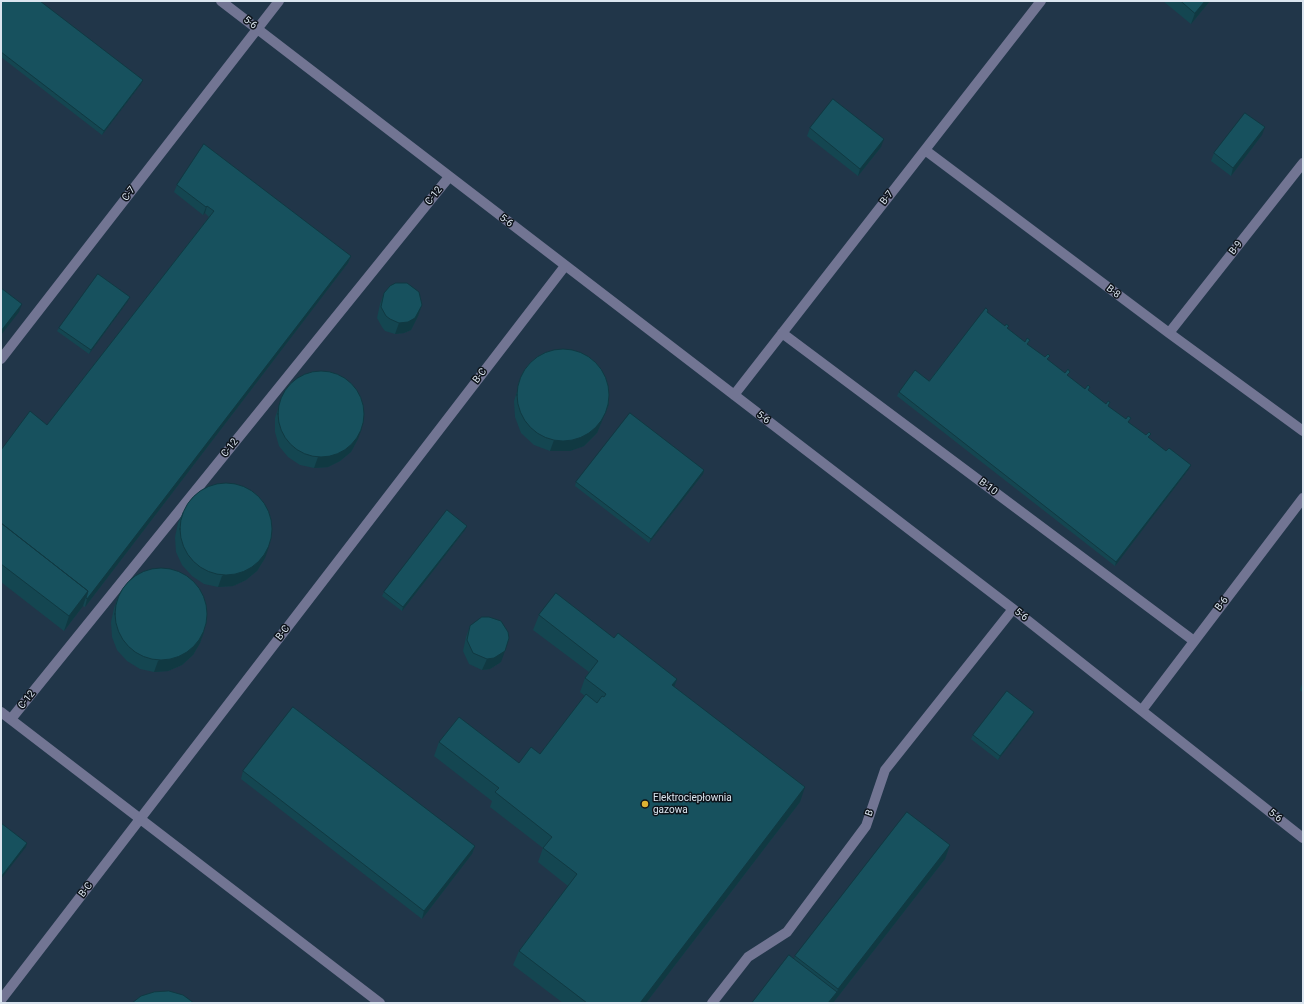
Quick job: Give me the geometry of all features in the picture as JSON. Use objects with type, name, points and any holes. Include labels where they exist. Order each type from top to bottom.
[{"type":"lane","name":"5-6","points":[[221,1],[1013,609],[1303,838]]},
{"type":"lane","name":"C-7","points":[[1,359],[279,1]]},
{"type":"lane","name":"B-7","points":[[734,395],[1041,1]]},
{"type":"lane","name":"B-8","points":[[925,150],[1169,333],[1303,431]]},
{"type":"lane","name":"B-9","points":[[1169,333],[1303,163]]},
{"type":"lane","name":"C-12","points":[[11,720],[450,177]]},
{"type":"lane","name":"B-C","points":[[1,1000],[565,266]]},
{"type":"lane","name":"B-10","points":[[782,333],[1194,641]]},
{"type":"lane","name":"B-6","points":[[1142,710],[1303,498]]},
{"type":"lane","name":"B","points":[[712,1003],[748,958],[787,932],[866,826],[885,770],[1013,609]]},
{"type":"lane","points":[[1,712],[380,1003]]},
{"type":"shaded area","points":[[1,1],[1303,1],[1303,1003],[1,1003]]},
{"type":"building","points":[[1,1],[40,1],[143,80],[104,131],[1,52]]},
{"type":"building","points":[[1181,1],[1205,1],[1195,13]]},
{"type":"building","points":[[833,99],[884,139],[860,169],[810,128]]},
{"type":"building","points":[[1245,113],[1265,127],[1233,168],[1214,153]]},
{"type":"building","points":[[204,144],[351,256],[87,599],[88,591],[1,523],[1,450],[30,411],[47,425],[214,211],[207,206],[206,207],[177,185]]},
{"type":"building","points":[[98,274],[130,297],[91,350],[59,328]]},
{"type":"building","points":[[396,283],[407,283],[419,292],[422,305],[415,318],[408,322],[399,323],[390,319],[386,316],[381,307],[384,293],[390,286]]},
{"type":"building","points":[[1,288],[22,304],[1,331]]},
{"type":"building","points":[[986,308],[988,310],[987,312],[1005,326],[1006,324],[1009,326],[1007,328],[1025,342],[1027,338],[1030,340],[1027,344],[1045,357],[1048,354],[1050,356],[1047,359],[1065,373],[1068,369],[1070,372],[1067,375],[1085,389],[1088,385],[1090,387],[1088,390],[1106,404],[1108,401],[1110,402],[1108,406],[1126,419],[1128,416],[1131,418],[1128,422],[1146,435],[1149,432],[1151,434],[1148,437],[1166,451],[1169,448],[1191,465],[1116,562],[899,392],[915,370],[929,381]]},
{"type":"building","points":[[563,349],[580,353],[595,363],[605,378],[609,395],[605,412],[595,427],[580,437],[563,441],[546,437],[531,427],[521,412],[517,395],[521,378],[531,363],[546,353]]},
{"type":"building","points":[[321,371],[337,375],[351,384],[360,398],[364,414],[360,430],[351,444],[337,453],[321,457],[305,453],[291,444],[282,430],[278,414],[282,398],[291,384],[305,375]]},
{"type":"building","points":[[630,413],[704,470],[651,539],[576,482]]},
{"type":"building","points":[[226,483],[244,486],[259,496],[269,511],[272,529],[269,547],[259,562],[244,572],[226,575],[208,572],[193,562],[183,547],[180,529],[183,511],[193,496],[208,486]]},
{"type":"building","points":[[447,510],[467,526],[403,607],[384,592]]},
{"type":"building","points":[[1,523],[88,591],[69,616],[1,564]]},
{"type":"building","points":[[161,568],[179,571],[194,581],[204,596],[207,614],[204,632],[194,647],[179,657],[161,660],[143,657],[128,647],[118,632],[115,614],[118,596],[128,581],[143,571]]},
{"type":"building","name":"Elektrociepłownia gazowa","points":[[556,593],[614,638],[618,633],[677,679],[672,685],[805,787],[640,1003],[587,1003],[519,951],[577,874],[543,848],[552,837],[495,792],[499,788],[439,742],[459,717],[519,763],[531,747],[540,754],[586,694],[597,703],[602,696],[604,697],[606,694],[585,678],[598,661],[539,615]]},
{"type":"building","points":[[482,617],[489,617],[501,621],[508,632],[509,638],[505,651],[494,658],[487,659],[473,653],[467,640],[470,626]]},
{"type":"building","points":[[1007,691],[1034,712],[1000,756],[973,735]]},
{"type":"building","points":[[293,707],[475,846],[424,911],[243,771]]},
{"type":"building","points":[[907,812],[950,845],[838,989],[795,956]]},
{"type":"building","points":[[1,823],[27,843],[1,877]]},
{"type":"building","points":[[789,955],[837,992],[828,1003],[752,1003]]},
{"type":"building","points":[[169,991],[183,995],[194,1003],[132,1003],[141,996],[154,992]]},
{"type":"place","name":"Elektrociepłownia gazowa","points":[[645,804]]}]
